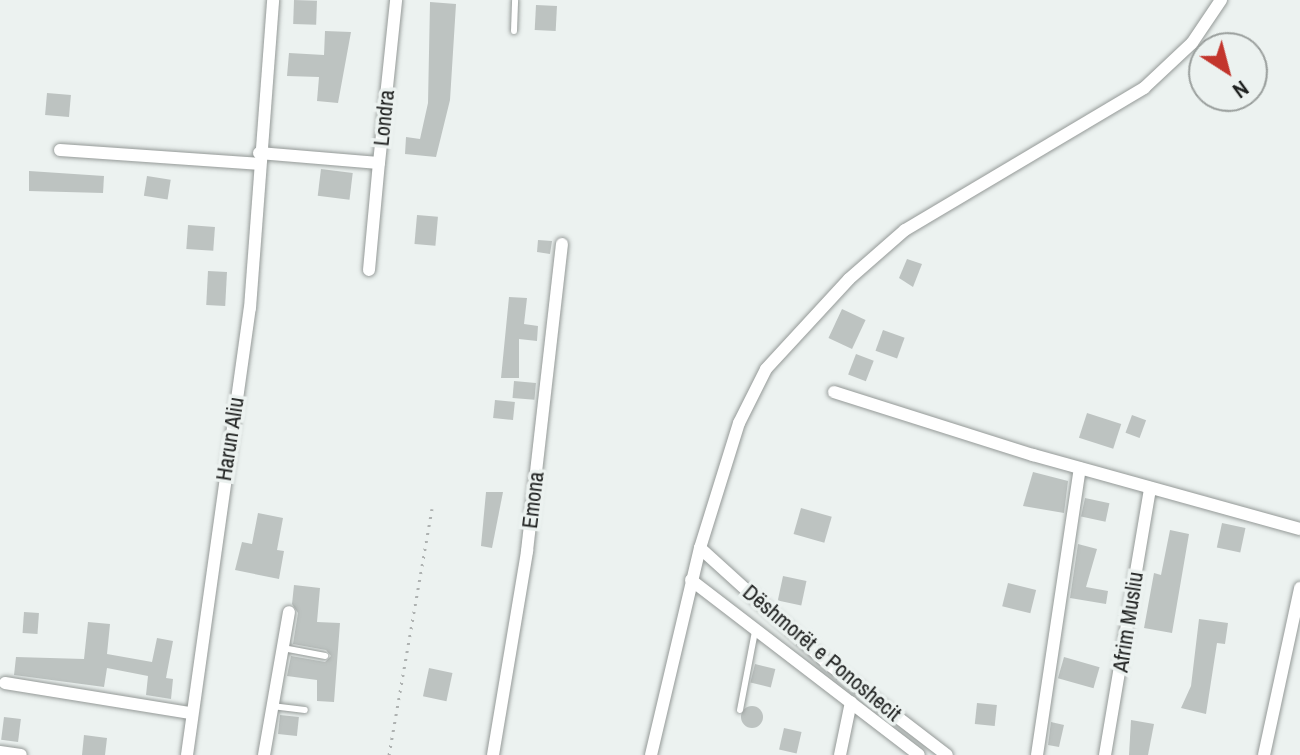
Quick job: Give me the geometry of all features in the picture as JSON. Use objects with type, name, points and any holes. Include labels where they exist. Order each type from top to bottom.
[{"type":"street","name":"Harun Aliu","points":[[187,755],[250,308],[258,158],[273,0]]},
{"type":"street","name":"Londra","points":[[258,158],[379,163],[396,0]]},
{"type":"street","points":[[651,755],[691,580],[739,423],[784,346],[905,230],[1144,88],[1192,43],[1221,0]]},
{"type":"street","points":[[60,150],[258,158]]},
{"type":"street","points":[[369,270],[379,163]]},
{"type":"street","name":"Emona","points":[[493,755],[527,551],[562,244]]},
{"type":"street","points":[[834,392],[1080,468],[1300,529]]},
{"type":"street","points":[[1037,755],[1080,468]]},
{"type":"street","name":"Afrim Musliu","points":[[1105,755],[1150,488]]},
{"type":"street","name":"Dëshmorët e Ponoshecit","points":[[700,548],[807,646],[947,755]]},
{"type":"street","name":"Dëshmorët e Ponoshecit","points":[[691,580],[756,625],[919,755]]},
{"type":"street","points":[[1264,755],[1300,588]]},
{"type":"street","points":[[264,755],[289,612]]},
{"type":"street","points":[[798,659],[807,646]]},
{"type":"street","points":[[5,683],[191,713]]},
{"type":"street","points":[[840,755],[851,702]]},
{"type":"street","points":[[0,752],[21,755]]},
{"type":"lane","points":[[514,31],[515,0]]},
{"type":"lane","points":[[740,710],[756,625]]},
{"type":"lane","points":[[283,648],[325,656]]},
{"type":"lane","points":[[272,706],[305,710]]},
{"type":"path","points":[[389,755],[432,509]]},
{"type":"building","points":[[294,0],[317,1],[316,25],[293,24]]},
{"type":"building","points":[[430,2],[456,4],[450,100],[436,157],[405,154],[406,137],[420,139],[428,103]]},
{"type":"building","points":[[536,5],[557,6],[556,31],[535,30]]},
{"type":"building","points":[[325,31],[351,32],[338,103],[317,101],[319,77],[287,76],[289,53],[324,55]]},
{"type":"building","points":[[47,93],[71,95],[69,117],[45,115]]},
{"type":"building","points":[[321,169],[353,173],[349,200],[318,196]]},
{"type":"building","points":[[29,171],[104,176],[103,193],[29,191]]},
{"type":"building","points":[[147,176],[171,180],[168,200],[144,196]]},
{"type":"building","points":[[417,215],[438,217],[435,246],[414,244]]},
{"type":"building","points":[[188,225],[215,227],[213,251],[186,249]]},
{"type":"building","points":[[538,240],[552,241],[550,254],[537,252]]},
{"type":"building","points":[[907,259],[922,264],[913,287],[899,278]]},
{"type":"building","points":[[208,271],[227,272],[225,306],[206,305]]},
{"type":"building","points":[[509,297],[527,298],[524,324],[538,326],[537,341],[519,339],[519,378],[501,378]]},
{"type":"building","points":[[842,309],[866,320],[852,349],[828,338]]},
{"type":"building","points":[[883,330],[905,338],[897,359],[875,351]]},
{"type":"building","points":[[856,354],[874,361],[866,381],[848,375]]},
{"type":"building","points":[[514,381],[536,383],[534,400],[513,398]]},
{"type":"building","points":[[495,400],[515,402],[513,420],[493,418]]},
{"type":"building","points":[[1087,413],[1121,424],[1113,449],[1079,438]]},
{"type":"building","points":[[1132,415],[1146,420],[1140,438],[1126,433]]},
{"type":"building","points":[[1033,472],[1068,481],[1064,513],[1023,506]]},
{"type":"building","points":[[486,492],[503,492],[492,548],[481,546]]},
{"type":"building","points":[[1085,498],[1109,503],[1106,522],[1081,517]]},
{"type":"building","points":[[801,508],[832,517],[824,543],[794,534]]},
{"type":"building","points":[[258,513],[283,518],[277,550],[284,551],[279,579],[235,570],[242,542],[252,544]]},
{"type":"building","points":[[1222,523],[1245,528],[1240,552],[1217,547]]},
{"type":"building","points":[[1170,530],[1189,534],[1172,633],[1144,628],[1154,573],[1161,575]]},
{"type":"building","points":[[1078,544],[1097,549],[1086,587],[1108,591],[1106,604],[1070,598]]},
{"type":"building","points":[[783,576],[806,581],[801,605],[778,600]]},
{"type":"building","points":[[1008,583],[1036,590],[1030,613],[1002,606]]},
{"type":"building","points":[[294,585],[320,588],[317,622],[340,623],[334,702],[317,701],[317,680],[287,676],[291,656],[325,662],[331,656],[326,650],[293,644],[298,613],[292,604]]},
{"type":"building","points":[[24,612],[39,613],[37,634],[23,633]]},
{"type":"building","points":[[1199,619],[1228,623],[1225,644],[1217,643],[1206,714],[1181,708],[1191,686]]},
{"type":"building","points":[[88,622],[110,624],[107,654],[152,662],[157,638],[173,641],[166,678],[173,679],[171,699],[146,695],[148,676],[107,668],[104,687],[14,675],[16,657],[84,659]]},
{"type":"building","points":[[1064,657],[1100,667],[1094,688],[1058,678]]},
{"type":"building","points":[[755,664],[775,669],[771,688],[750,682]]},
{"type":"building","points":[[429,668],[452,673],[446,701],[423,696]]},
{"type":"building","points":[[977,703],[997,705],[995,726],[975,724]]},
{"type":"building","points":[[752,706],[763,717],[752,728],[741,717]]},
{"type":"building","points":[[280,715],[299,717],[297,736],[278,734]]},
{"type":"building","points":[[4,717],[21,719],[18,742],[1,740]]},
{"type":"building","points":[[1131,720],[1154,724],[1148,755],[1129,755]]},
{"type":"building","points":[[1051,722],[1064,725],[1059,747],[1048,745]]},
{"type":"building","points":[[784,728],[802,732],[797,753],[779,749]]},
{"type":"building","points":[[84,735],[107,738],[105,755],[82,755]]}]
